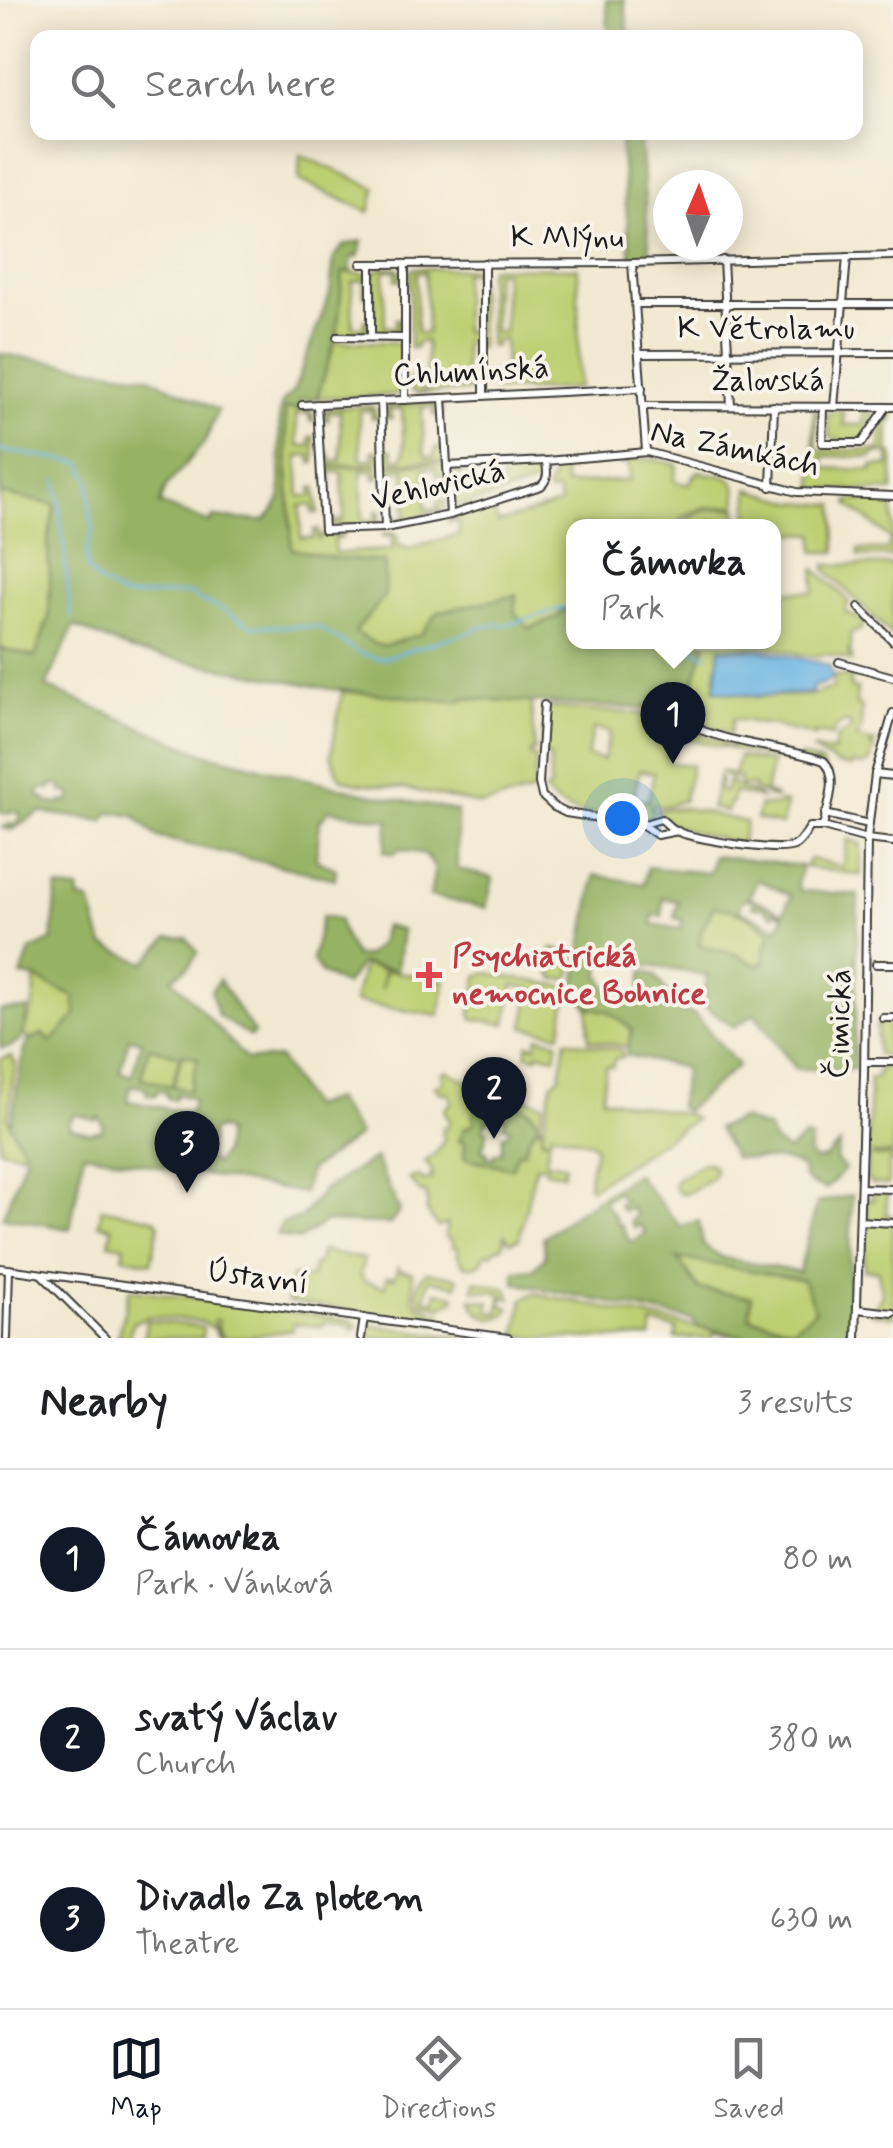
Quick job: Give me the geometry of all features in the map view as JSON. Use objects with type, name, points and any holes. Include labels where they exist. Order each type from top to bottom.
[{"type":"street","name":"K Mlýnu","points":[[743,260],[893,256]]},
{"type":"street","points":[[834,407],[847,258]]},
{"type":"street","name":"K Mlýnu","points":[[361,264],[723,260]]},
{"type":"street","points":[[723,260],[730,406]]},
{"type":"street","points":[[632,263],[646,452]]},
{"type":"street","points":[[371,264],[371,337]]},
{"type":"street","points":[[405,400],[406,264]]},
{"type":"street","points":[[484,264],[484,396]]},
{"type":"street","points":[[636,304],[893,304]]},
{"type":"street","points":[[337,337],[405,338]]},
{"type":"street","name":"K Větrolamu","points":[[639,354],[893,353]]},
{"type":"street","name":"Chlumínská","points":[[302,405],[642,388]]},
{"type":"street","points":[[443,398],[450,515]]},
{"type":"street","points":[[381,401],[385,528]]},
{"type":"street","name":"Vehlovická","points":[[317,404],[324,530],[385,528],[450,515],[541,486],[546,482],[546,461]]},
{"type":"street","name":"Žalovská","points":[[643,406],[890,407]]},
{"type":"street","points":[[771,487],[774,406]]},
{"type":"street","points":[[823,406],[822,443],[855,444],[862,443],[890,407]]},
{"type":"street","name":"Na Zámkách","points":[[447,466],[646,452],[797,492],[893,496]]},
{"type":"street","points":[[859,607],[893,642]]},
{"type":"street","points":[[839,662],[893,676]]},
{"type":"street","points":[[700,730],[692,710],[687,704],[680,704],[675,714],[700,730],[829,764],[833,778],[825,814],[818,826]]},
{"type":"street","points":[[544,705],[539,783],[542,796],[554,807],[576,816],[640,825],[657,836],[678,832]]},
{"type":"street","name":"Čimická","points":[[856,1338],[867,839],[875,774],[893,713]]},
{"type":"street","points":[[875,774],[893,776]]},
{"type":"street","points":[[825,814],[869,824]]},
{"type":"street","points":[[640,825],[659,819],[678,832],[730,844],[786,848],[798,843],[808,829],[818,826],[893,842]]},
{"type":"street","points":[[876,964],[893,964]]},
{"type":"street","points":[[882,1018],[893,1018]]},
{"type":"street","points":[[864,1062],[893,1062]]},
{"type":"street","points":[[861,1188],[893,1189]]},
{"type":"street","points":[[860,1221],[893,1222]]},
{"type":"street","points":[[5,1268],[7,1338]]},
{"type":"street","name":"Ústavní","points":[[5,1268],[508,1338]]},
{"type":"street","points":[[39,1273],[105,1338]]},
{"type":"street","points":[[857,1309],[893,1314]]},
{"type":"street","points":[[362,1337],[364,1318]]},
{"type":"green space","points":[[606,0],[624,0],[628,30],[608,30]]},
{"type":"green space","points":[[620,140],[640,140],[650,254],[631,258]]},
{"type":"green space","points":[[300,155],[376,188],[369,212],[299,180]]},
{"type":"green space","points":[[362,241],[359,256],[351,259],[351,272],[343,272],[337,335],[317,398],[300,400],[299,408],[285,409],[292,549],[385,562],[385,596],[355,632],[384,646],[421,634],[438,612],[517,595],[514,612],[529,629],[556,618],[566,609],[566,649],[704,649],[689,698],[664,710],[464,698],[458,702],[331,689],[132,651],[74,626],[46,687],[200,752],[363,793],[457,811],[457,869],[493,878],[486,908],[430,896],[435,868],[424,854],[399,849],[395,854],[384,852],[389,820],[329,810],[320,821],[316,860],[336,869],[335,879],[157,837],[135,816],[110,812],[103,821],[40,812],[12,830],[0,827],[17,825],[20,813],[0,813],[0,648],[35,657],[49,617],[48,541],[55,505],[0,494],[0,354],[148,376],[218,410],[205,442],[166,487],[159,504],[210,523],[213,517],[264,521],[281,498],[279,413],[294,390],[330,293],[334,257],[344,245]],"holes":[[[52,784],[61,786],[61,791],[71,793],[69,802],[45,802],[45,798],[39,797],[41,788],[51,789]]]},
{"type":"green space","points":[[491,267],[578,268],[579,388],[527,391],[496,390],[490,386],[489,377],[495,377],[495,383],[505,384],[504,339],[489,346]],"holes":[[[495,272],[504,272],[504,332],[494,331]]]},
{"type":"green space","points":[[379,268],[397,268],[401,272],[401,281],[396,280],[396,270],[384,273],[385,327],[396,327],[396,319],[401,319],[394,334],[374,330],[374,273]]},
{"type":"green space","points":[[478,269],[480,348],[464,341],[464,386],[471,387],[474,379],[480,379],[475,390],[418,394],[411,390],[410,379],[416,379],[421,392],[427,391],[426,341],[410,348],[410,271]],"holes":[[[425,272],[427,333],[417,333],[416,273]],[[463,272],[473,273],[473,332],[463,332]]]},
{"type":"green space","points":[[343,272],[368,274],[369,296],[364,296],[363,279],[352,282],[353,327],[364,327],[364,320],[369,319],[368,330],[363,334],[337,335]]},
{"type":"green space","points":[[335,342],[395,342],[401,347],[402,391],[398,395],[317,398]]},
{"type":"green space","points":[[0,354],[166,487],[160,505],[210,523],[213,517],[258,561],[385,563],[292,550],[285,409],[311,410],[314,421],[310,421],[309,413],[296,414],[298,446],[310,446],[310,437],[314,437],[315,463],[311,463],[310,455],[298,456],[300,496],[312,496],[312,488],[316,487],[318,513],[313,513],[312,505],[300,506],[301,538],[314,538],[314,530],[318,529],[319,542],[320,536],[342,535],[334,539],[335,553],[392,550],[392,536],[383,534],[396,533],[399,547],[406,549],[460,534],[457,520],[448,520],[501,504],[494,510],[498,523],[560,504],[557,491],[549,493],[547,488],[558,465],[571,464],[571,468],[563,469],[565,485],[629,480],[629,464],[620,464],[620,460],[655,459],[677,465],[674,481],[689,485],[698,471],[729,478],[736,487],[737,506],[703,508],[682,519],[566,519],[566,609],[556,618],[529,629],[514,612],[516,595],[438,612],[422,634],[427,688],[68,506]]},
{"type":"green space","points":[[434,403],[441,406],[442,415],[433,415],[434,407],[422,408],[424,451],[426,457],[434,457],[436,448],[443,448],[444,461],[388,463],[387,450],[392,450],[394,459],[402,458],[404,452],[402,409],[390,409],[392,418],[386,418],[387,407]]},
{"type":"green space","points":[[374,408],[377,418],[372,418],[371,410],[359,411],[361,459],[373,460],[373,451],[378,451],[378,464],[325,466],[324,453],[329,453],[332,461],[340,460],[341,455],[340,412],[328,412],[329,420],[323,420],[324,411]]},
{"type":"green space","points":[[814,410],[820,412],[816,418],[816,450],[880,450],[882,423],[893,413],[888,453],[873,453],[872,457],[823,456],[824,468],[872,470],[872,466],[889,466],[889,453],[893,453],[893,491],[814,489]]},
{"type":"green space","points":[[843,411],[844,425],[863,425],[864,411],[874,413],[863,439],[845,441],[829,436],[827,413]]},
{"type":"green space","points":[[444,463],[445,476],[437,476],[436,468],[424,469],[426,509],[438,509],[438,500],[446,500],[444,509],[398,524],[392,522],[390,511],[394,510],[397,519],[405,518],[405,470],[393,470],[394,478],[388,478],[388,465]]},
{"type":"green space","points":[[378,466],[379,478],[374,479],[374,471],[361,472],[363,520],[376,520],[376,511],[380,511],[379,522],[330,524],[327,513],[331,513],[334,521],[342,521],[344,516],[342,473],[330,472],[332,480],[326,481],[325,468]]},
{"type":"green space","points":[[536,467],[542,472],[538,483],[463,506],[455,501],[454,472],[468,469],[469,474],[460,474],[462,488],[502,486],[502,473],[493,472],[493,468]]},
{"type":"green space","points":[[749,489],[794,502],[835,505],[836,552],[815,552],[815,534],[781,533],[781,519],[748,519]]},
{"type":"green space","points":[[0,494],[55,504],[48,541],[49,617],[35,657],[0,648]]},
{"type":"green space","points":[[851,500],[893,501],[893,557],[859,556],[859,550],[888,550],[890,538],[849,505]]},
{"type":"green space","points":[[737,508],[737,519],[688,519],[699,512]]},
{"type":"green space","points":[[826,565],[893,565],[893,637],[826,570]]},
{"type":"green space","points":[[815,569],[846,598],[846,613],[863,623],[861,629],[850,634],[848,651],[852,661],[777,649],[781,649],[781,591],[814,592]]},
{"type":"green space","points":[[655,649],[720,649],[714,690],[755,697],[811,695],[833,688],[835,676],[852,677],[851,688],[857,689],[856,705],[862,706],[857,739],[875,743],[871,746],[874,747],[870,762],[852,767],[837,764],[812,749],[834,752],[837,737],[850,730],[851,724],[839,726],[832,736],[816,733],[815,737],[773,724],[733,719],[730,733],[702,720],[691,703],[684,701],[689,697]]},
{"type":"green space","points":[[342,692],[531,702],[535,751],[531,751],[531,756],[536,757],[534,792],[481,805],[340,778],[331,755]]},
{"type":"green space","points":[[546,707],[655,715],[674,730],[681,723],[723,740],[723,744],[750,746],[750,751],[753,747],[768,750],[768,754],[783,754],[784,758],[785,754],[798,761],[800,757],[815,761],[815,765],[822,763],[828,779],[818,768],[688,739],[677,744],[666,757],[670,763],[692,765],[683,801],[651,806],[653,817],[622,819],[583,813],[555,802],[545,791],[550,787],[550,756],[541,755]],"holes":[[[593,729],[610,732],[603,760],[587,756]],[[640,770],[654,773],[648,801],[633,797]]]},
{"type":"green space","points":[[739,756],[772,763],[765,792],[775,799],[753,786],[739,785],[740,777],[735,776],[733,781],[720,771],[734,775]]},
{"type":"green space","points":[[719,776],[719,791],[725,792],[727,782],[761,798],[733,792],[727,811],[711,808]]},
{"type":"green space","points":[[779,802],[786,803],[782,825],[756,819],[760,805],[778,806]]},
{"type":"green space","points":[[686,808],[746,822],[741,843],[684,829],[656,811]]},
{"type":"green space","points":[[848,839],[861,844],[861,875],[805,867],[810,859],[842,867]]},
{"type":"green space","points":[[713,856],[802,866],[797,884],[801,891],[858,895],[854,1069],[796,1069],[755,1014],[734,1027],[704,1006],[707,975],[600,958],[600,974],[613,998],[638,1003],[643,971],[655,975],[680,1011],[694,1014],[738,1065],[685,1111],[678,1106],[685,1068],[626,1055],[632,1029],[607,1011],[588,1007],[574,991],[595,875],[644,884],[647,867],[709,873]],"holes":[[[758,880],[791,896],[783,913],[749,897]],[[663,898],[678,901],[674,918],[682,920],[681,929],[652,924],[653,915],[662,916]],[[746,898],[754,901],[752,906],[761,906],[773,916],[775,912],[784,916],[778,928],[739,910]],[[714,907],[752,919],[771,933],[764,962],[757,965],[738,955],[699,945],[702,928]]]},
{"type":"green space","points":[[57,888],[78,890],[79,899],[90,901],[103,945],[145,963],[168,938],[187,938],[198,952],[189,966],[172,978],[247,1060],[279,1058],[310,1107],[334,1099],[359,1135],[310,1170],[303,1193],[84,1153],[70,1229],[3,1217],[26,1155],[10,1125],[24,1049],[29,1040],[43,1034],[51,1042],[76,1015],[74,997],[35,978],[21,976],[30,951],[52,940]],"holes":[[[129,1038],[141,1041],[132,1076],[120,1072]],[[149,1047],[180,1056],[172,1086],[141,1078]],[[182,1054],[198,1058],[189,1091],[173,1086]],[[130,1087],[147,1088],[146,1094],[155,1096],[157,1091],[166,1092],[167,1098],[175,1100],[177,1094],[193,1099],[190,1113],[128,1101]],[[73,1114],[96,1120],[98,1117],[102,1130],[90,1133],[69,1127]],[[212,1130],[226,1131],[223,1153],[215,1164],[208,1158]]]},
{"type":"green space","points":[[714,907],[745,916],[771,933],[764,963],[757,965],[738,955],[699,945],[702,928]]},
{"type":"green space","points":[[322,916],[339,919],[354,956],[367,956],[379,943],[384,926],[402,930],[397,970],[360,964],[345,985],[322,974],[312,960]]},
{"type":"green space","points":[[551,949],[574,953],[567,979],[554,979],[551,975]]},
{"type":"green space","points":[[363,965],[384,970],[381,989],[386,970],[446,981],[439,1016],[354,1002]]},
{"type":"green space","points":[[487,973],[567,987],[561,1032],[524,1027],[531,989],[514,985],[506,1024],[473,1019],[478,976]]},
{"type":"green space","points":[[35,978],[75,997],[77,1015],[51,1042],[43,1034],[29,1040],[23,1032],[33,1005]]},
{"type":"green space","points":[[219,980],[254,1033],[250,1037],[218,1016],[211,991]]},
{"type":"green space","points":[[588,1007],[607,1011],[632,1029],[628,1047],[589,1040]]},
{"type":"green space","points":[[28,1009],[21,1040],[0,1048],[0,1010]]},
{"type":"green space","points":[[877,1023],[893,1023],[893,1027],[888,1027],[888,1042],[893,1042],[893,1056],[877,1055]]},
{"type":"green space","points":[[538,1037],[558,1041],[555,1057],[526,1055],[528,1044],[536,1046]]},
{"type":"green space","points":[[566,1040],[621,1050],[623,1057],[614,1059],[613,1067],[606,1066],[602,1098],[695,1119],[591,1188],[588,1185],[595,1147],[592,1143],[552,1132],[550,1139],[541,1137],[549,1140],[546,1162],[565,1165],[563,1174],[536,1165],[519,1239],[510,1242],[505,1235],[503,1246],[492,1254],[486,1253],[478,1265],[464,1265],[458,1248],[445,1236],[447,1224],[438,1227],[427,1212],[427,1193],[421,1193],[409,1179],[431,1179],[432,1170],[425,1162],[444,1140],[442,1128],[447,1128],[449,1119],[444,1110],[452,1102],[448,1092],[441,1093],[434,1086],[443,1083],[442,1073],[447,1071],[469,1085],[484,1081],[486,1065],[495,1067],[498,1076],[524,1082],[527,1099],[544,1104],[540,1122],[529,1109],[475,1107],[474,1123],[460,1141],[465,1141],[464,1158],[512,1168],[518,1151],[524,1152],[529,1137],[540,1124],[542,1135],[552,1083],[560,1076]]},
{"type":"green space","points":[[148,1047],[198,1058],[189,1091],[140,1078]]},
{"type":"green space","points":[[11,1056],[16,1064],[7,1118],[26,1154],[0,1149],[0,1059]]},
{"type":"green space","points":[[880,1066],[893,1066],[893,1154],[872,1156],[893,1157],[893,1162],[889,1162],[888,1185],[872,1184],[867,1179],[870,1078],[876,1078]]},
{"type":"green space","points":[[482,1094],[514,1103],[540,1122],[523,1152],[518,1152],[512,1168],[464,1158],[465,1142],[459,1140],[465,1127],[474,1123],[473,1098]],"holes":[[[491,1114],[505,1116],[504,1125],[510,1129],[507,1135],[503,1134],[501,1153],[487,1157],[488,1152],[482,1150],[488,1131],[484,1130],[485,1122]]]},
{"type":"green space","points":[[741,1119],[768,1129],[773,1141],[788,1151],[804,1137],[811,1139],[809,1153],[814,1160],[825,1158],[840,1144],[836,1160],[845,1169],[826,1189],[811,1184],[803,1177],[802,1169],[790,1162],[734,1157],[717,1128]]},
{"type":"green space","points":[[375,1158],[400,1211],[390,1224],[325,1222],[299,1240],[276,1235],[282,1223],[301,1218],[323,1190]]},
{"type":"green space","points":[[703,1163],[714,1167],[712,1178],[686,1194],[677,1192],[676,1179]]},
{"type":"green space","points":[[636,1174],[680,1226],[699,1221],[703,1245],[723,1258],[799,1272],[817,1203],[852,1195],[848,1338],[749,1338],[696,1326],[693,1320],[515,1283],[515,1271],[533,1269],[545,1257],[543,1237]],"holes":[[[617,1192],[623,1200],[618,1204],[623,1211],[630,1207],[636,1215],[630,1221],[634,1228],[640,1225],[645,1233],[633,1242],[605,1205],[605,1200]],[[677,1258],[803,1280],[815,1311],[792,1328],[750,1318],[751,1297],[699,1289]]]},
{"type":"green space","points":[[874,1191],[887,1192],[886,1215],[893,1216],[893,1317],[871,1313],[882,1293],[878,1271],[864,1270],[866,1227],[870,1219],[866,1214],[867,1198],[873,1200]]},
{"type":"green space","points":[[102,1208],[155,1219],[159,1225],[151,1263],[123,1257],[125,1246],[109,1243],[112,1227],[99,1224]]},
{"type":"green space","points":[[321,1251],[364,1259],[360,1276],[363,1281],[385,1287],[387,1277],[394,1278],[398,1267],[413,1273],[416,1303],[442,1315],[440,1322],[287,1302],[292,1276],[311,1278]]},
{"type":"green space","points":[[677,1257],[803,1280],[815,1311],[792,1328],[750,1317],[750,1297],[699,1289]]},
{"type":"green space","points":[[427,1272],[458,1278],[457,1286],[429,1279],[425,1299],[435,1301],[436,1292],[455,1295],[455,1299],[441,1307],[421,1303],[418,1286]]},
{"type":"green space","points":[[475,1281],[507,1288],[511,1299],[504,1297],[501,1305],[510,1308],[505,1314],[493,1318],[477,1311],[471,1299],[490,1302],[488,1311],[498,1313],[502,1293],[473,1289]]},
{"type":"green space","points":[[130,1289],[352,1320],[358,1327],[351,1329],[351,1325],[325,1322],[323,1326],[293,1324],[292,1330],[223,1338],[218,1321],[214,1320],[221,1337],[218,1338],[214,1329],[203,1322],[149,1316],[134,1322],[128,1338],[117,1338]]},
{"type":"green space","points":[[534,1293],[749,1338],[714,1333],[712,1338],[675,1338],[677,1329],[653,1324],[651,1338],[516,1335],[523,1299]]},
{"type":"green space","points":[[146,1320],[203,1327],[202,1338],[144,1338]]},
{"type":"green space","points":[[372,1325],[464,1338],[366,1338]]},
{"type":"water","points":[[720,649],[764,650],[829,665],[833,677],[813,687],[812,693],[757,696],[715,690]]},
{"type":"waterway","points":[[0,450],[82,463],[90,481],[93,529],[86,552],[88,569],[97,581],[123,597],[190,593],[252,626],[317,627],[359,653],[376,658],[566,607]]},
{"type":"waterway","points":[[57,480],[71,617]]},
{"type":"waterway","points":[[694,649],[707,655]]},
{"type":"place","name":"Čámovka","points":[[673,764]]},
{"type":"place","name":"Psychiatrická nemocnice Bohnice","points":[[429,975]]},
{"type":"place","name":"svatý Václav","points":[[494,1139]]},
{"type":"place","name":"Divadlo Za plotem","points":[[187,1193]]}]
